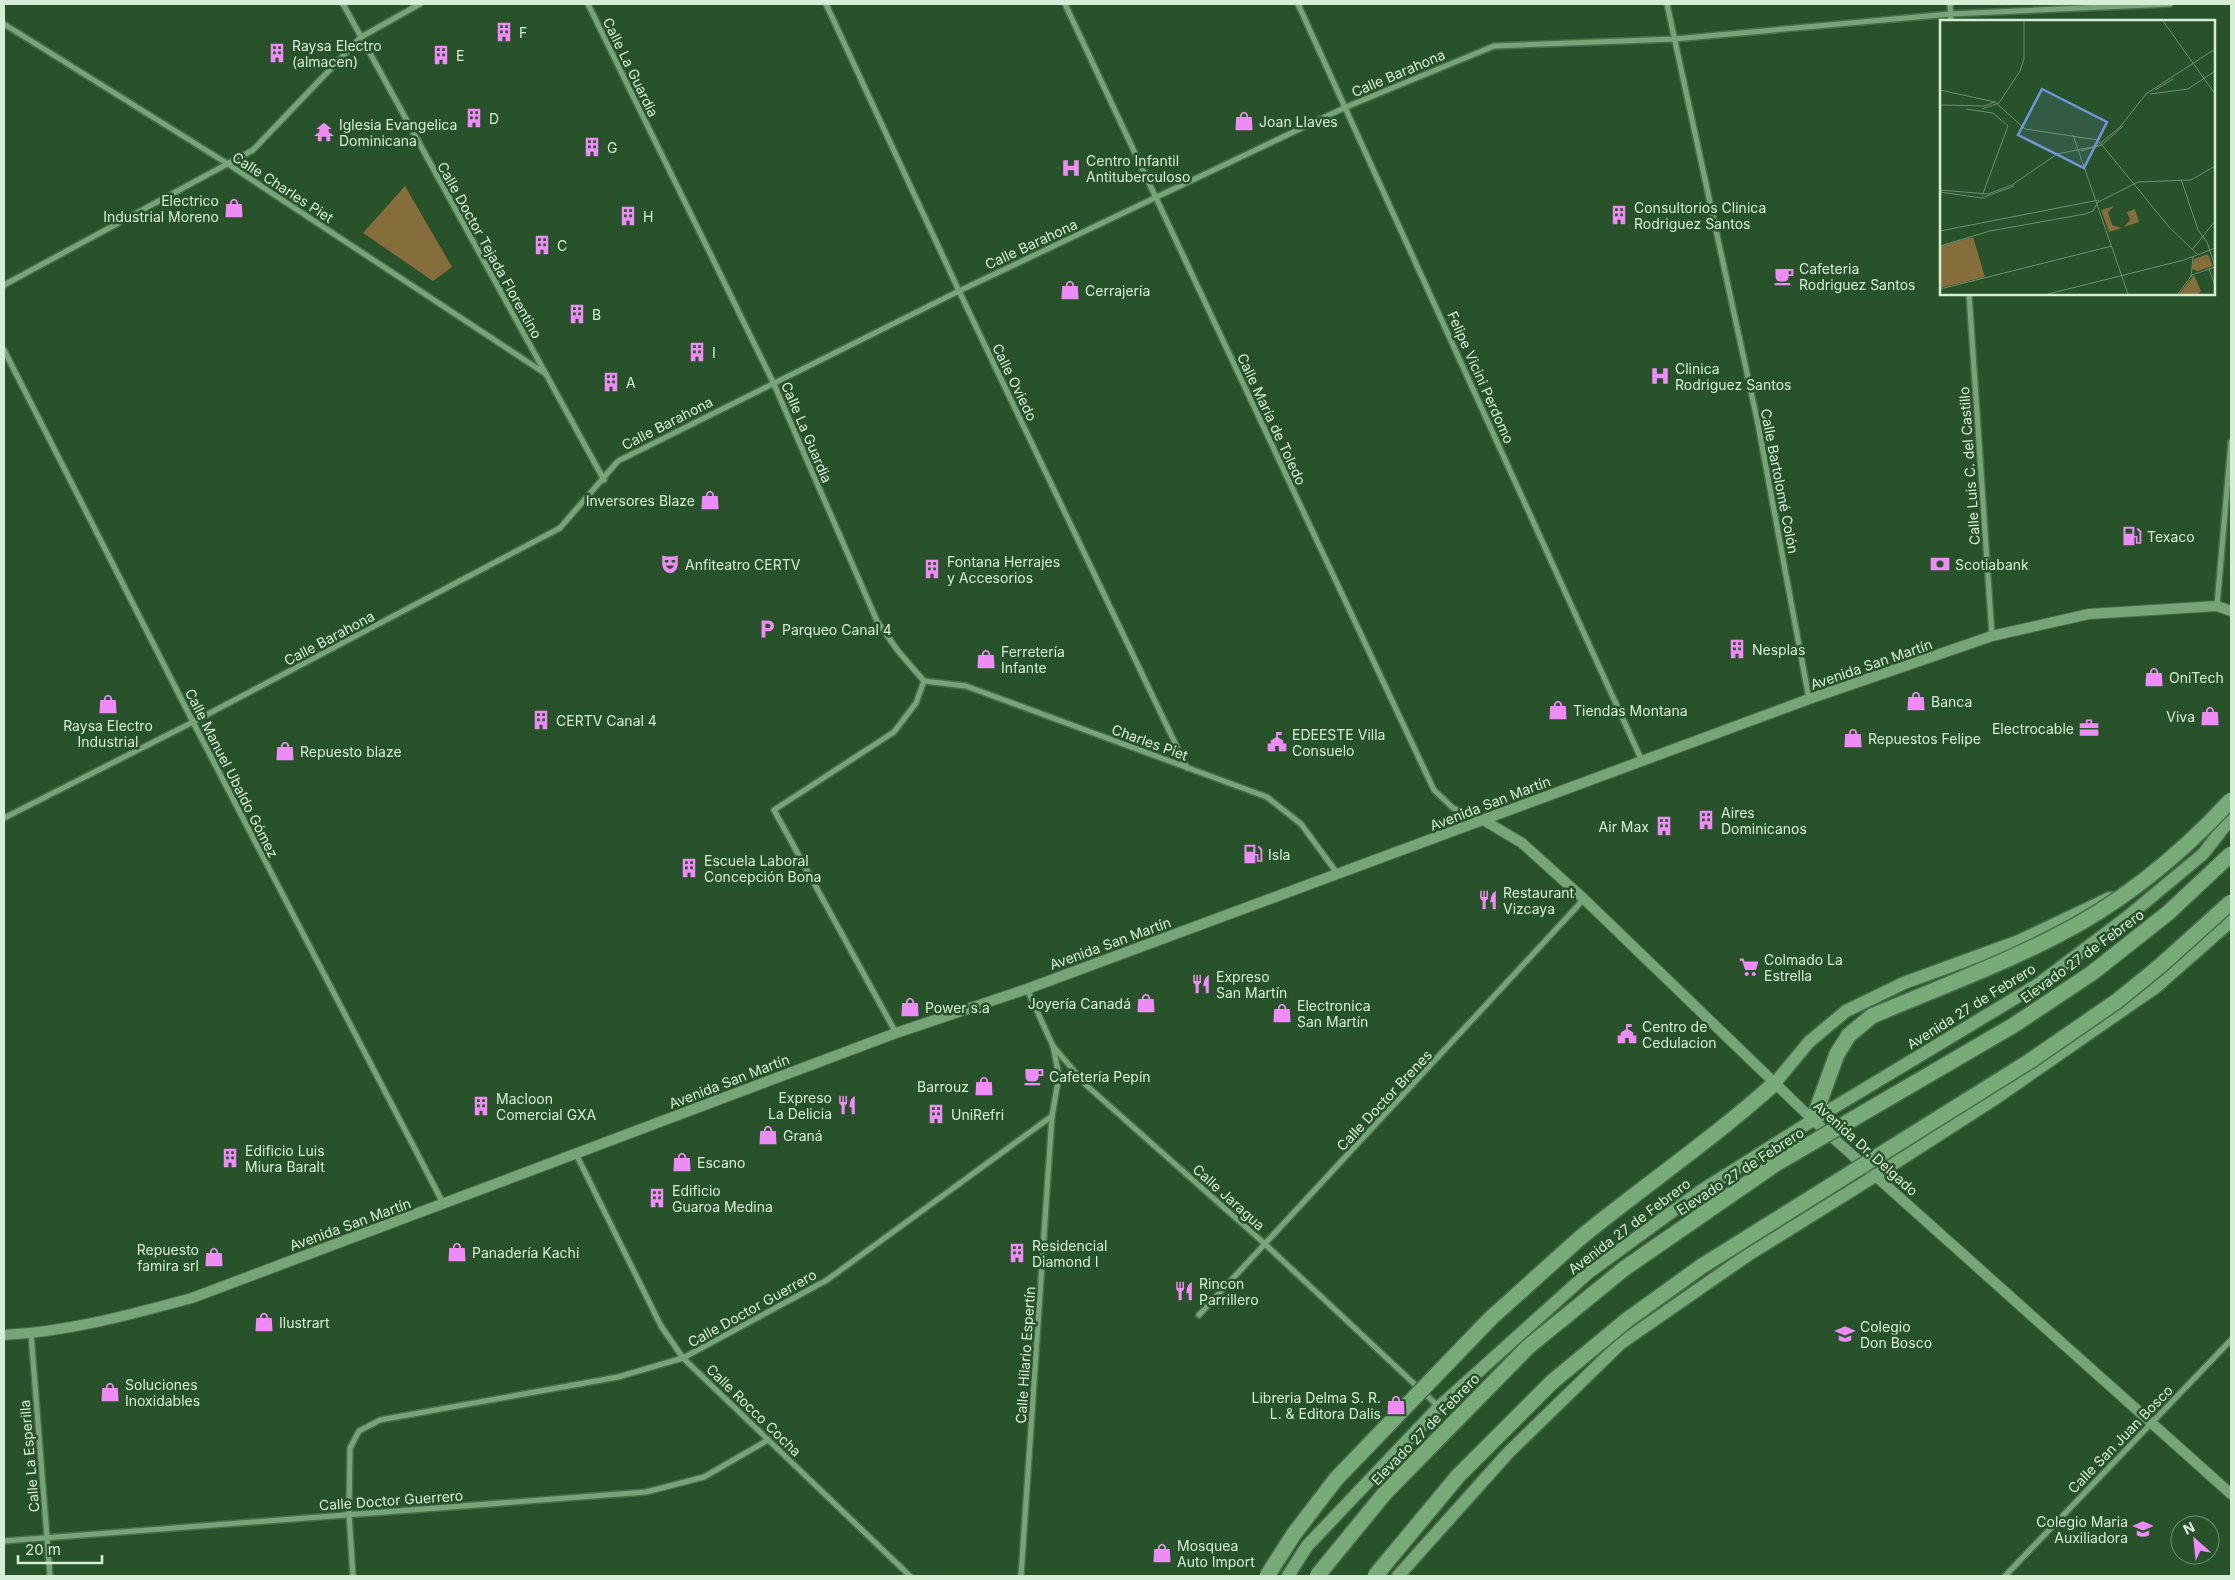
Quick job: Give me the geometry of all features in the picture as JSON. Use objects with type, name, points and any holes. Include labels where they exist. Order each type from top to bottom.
[{"type":"highway","points":[[1813,1120],[1837,1054],[1849,1035],[1872,1016],[2055,937],[2120,898],[2171,857],[2231,800]]},
{"type":"highway","name":"Elevado 27 de Febrero","points":[[1317,1576],[1385,1493],[1528,1347],[1625,1268],[1774,1165],[2014,1025],[2092,973],[2168,913],[2231,854]]},
{"type":"highway","points":[[1375,1576],[1458,1476],[1552,1382],[1627,1320],[1702,1266],[2030,1061],[2117,1001],[2160,966],[2231,902]]},
{"type":"highway","points":[[1267,1576],[1294,1534],[1336,1479],[1491,1318],[1580,1238],[1638,1191],[1716,1135],[1775,1083]]},
{"type":"main road","name":"Avenida San Martín","points":[[4,1335],[30,1334],[93,1324],[192,1298],[896,1033],[1027,989],[1485,821],[1809,699],[1992,636],[2088,614],[2217,606],[2231,611]]},
{"type":"main road","name":"Avenida 27 de Febrero","points":[[1288,1576],[1307,1546],[1439,1407],[1588,1273],[1699,1192],[1813,1120],[2037,985],[2126,918],[2203,854],[2231,818]]},
{"type":"main road","name":"Avenida Dr. Delgado","points":[[1485,821],[1522,843],[1584,899],[1813,1120],[2231,1494]]},
{"type":"main road","points":[[1775,1083],[1808,1042],[1846,1011],[1904,983],[2019,941],[2203,854]]},
{"type":"main road","points":[[1398,1576],[1508,1453],[1621,1343],[1748,1255],[1993,1100],[2156,987],[2231,921]]},
{"type":"street","name":"Calle Doctor Tejada Florentino","points":[[343,4],[604,480]]},
{"type":"street","points":[[4,285],[253,150],[361,37],[420,4]]},
{"type":"street","name":"Calle La Guardia","points":[[588,4],[773,382],[877,621],[898,651],[924,681]]},
{"type":"street","name":"Calle Oviedo","points":[[826,4],[959,291],[1187,768]]},
{"type":"street","name":"Calle María de Toledo","points":[[1064,4],[1434,790],[1453,808],[1485,821]]},
{"type":"street","name":"Felipe Vicini Perdomo","points":[[1298,4],[1642,761]]},
{"type":"street","name":"Calle Bartolomé Colón","points":[[1667,4],[1758,424],[1809,699]]},
{"type":"street","points":[[1950,4],[1951,20]]},
{"type":"street","name":"Calle Barahona","points":[[4,818],[193,722],[560,528],[604,480],[618,461],[773,382],[959,291],[1346,107],[1494,46],[1674,39],[1950,14],[2170,4]]},
{"type":"street","name":"Calle Charles Piet","points":[[4,24],[228,164],[546,374]]},
{"type":"street","name":"Calle Luis C. del Castillo","points":[[1969,295],[1992,636]]},
{"type":"street","name":"Calle Manuel Ubaldo Gómez","points":[[4,350],[193,722],[444,1204]]},
{"type":"street","points":[[2217,606],[2231,442]]},
{"type":"street","points":[[896,1033],[774,810],[894,732],[916,703],[924,681]]},
{"type":"street","name":"Charles Piet","points":[[924,681],[966,686],[1267,798],[1301,824],[1338,874]]},
{"type":"street","name":"Calle Doctor Brenes","points":[[1199,1315],[1584,899]]},
{"type":"street","name":"Calle Jaragua","points":[[1027,989],[1053,1046],[1086,1085],[1265,1244],[1439,1407]]},
{"type":"street","name":"Calle Hilario Espertín","points":[[1021,1576],[1052,1116],[1059,1076],[1053,1046]]},
{"type":"street","name":"Calle Doctor Guerrero","points":[[349,1514],[350,1448],[359,1431],[380,1420],[618,1377],[683,1358],[827,1280],[1052,1116]]},
{"type":"street","name":"Calle Rocco Cocha","points":[[576,1154],[660,1326],[683,1358],[910,1576]]},
{"type":"street","name":"Calle La Esperilla","points":[[30,1334],[50,1576]]},
{"type":"street","name":"Calle San Juan Bosco","points":[[2005,1576],[2231,1340]]},
{"type":"street","name":"Calle Doctor Guerrero","points":[[4,1541],[646,1492],[704,1477],[768,1440]]},
{"type":"street","points":[[349,1514],[353,1576]]},
{"type":"shaded area","points":[[405,186],[452,267],[433,281],[363,233]]},
{"type":"place","name":"F","points":[[504,32]]},
{"type":"place","name":"Raysa Electro (almacen)","points":[[277,53]]},
{"type":"place","name":"E","points":[[441,55]]},
{"type":"place","name":"D","points":[[474,118]]},
{"type":"place","name":"Joan Llaves","points":[[1244,121]]},
{"type":"place","name":"Iglesia Evangelica Dominicana","points":[[324,132]]},
{"type":"place","name":"G","points":[[592,147]]},
{"type":"place","name":"Centro Infantil Antituberculoso","points":[[1071,168]]},
{"type":"place","name":"Electrico Industrial Moreno","points":[[234,208]]},
{"type":"place","name":"Consultorios Clinica Rodriguez Santos","points":[[1619,215]]},
{"type":"place","name":"H","points":[[628,216]]},
{"type":"place","name":"C","points":[[542,245]]},
{"type":"place","name":"Cafeteria Rodriguez Santos","points":[[1784,276]]},
{"type":"place","name":"Cerrajería","points":[[1070,290]]},
{"type":"place","name":"B","points":[[577,314]]},
{"type":"place","name":"I","points":[[697,352]]},
{"type":"place","name":"Clinica Rodriguez Santos","points":[[1660,376]]},
{"type":"place","name":"A","points":[[611,382]]},
{"type":"place","name":"Inversores Blaze","points":[[710,500]]},
{"type":"place","name":"Texaco","points":[[2132,536]]},
{"type":"place","name":"Anfiteatro CERTV","points":[[670,564]]},
{"type":"place","name":"Scotiabank","points":[[1940,564]]},
{"type":"place","name":"Fontana Herrajes y Accesorios","points":[[932,569]]},
{"type":"place","name":"Parqueo Canal 4","points":[[767,629]]},
{"type":"place","name":"Nesplas","points":[[1737,649]]},
{"type":"place","name":"Ferretería Infante","points":[[986,659]]},
{"type":"place","name":"OniTech","points":[[2154,677]]},
{"type":"place","name":"Banca","points":[[1916,701]]},
{"type":"place","name":"Raysa Electro Industrial","points":[[108,704]]},
{"type":"place","name":"Tiendas Montana","points":[[1558,710]]},
{"type":"place","name":"Viva","points":[[2210,716]]},
{"type":"place","name":"CERTV Canal 4","points":[[541,720]]},
{"type":"place","name":"Electrocable","points":[[2089,728]]},
{"type":"place","name":"Repuestos Felipe","points":[[1853,738]]},
{"type":"place","name":"EDEESTE Villa Consuelo","points":[[1277,742]]},
{"type":"place","name":"Repuesto blaze","points":[[285,751]]},
{"type":"place","name":"Aires Dominicanos","points":[[1706,820]]},
{"type":"place","name":"Air Max","points":[[1664,826]]},
{"type":"place","name":"Isla","points":[[1253,854]]},
{"type":"place","name":"Escuela Laboral Concepción Bona","points":[[689,868]]},
{"type":"place","name":"Restaurant Vizcaya","points":[[1488,900]]},
{"type":"place","name":"Colmado La Estrella","points":[[1749,967]]},
{"type":"place","name":"Expreso San Martín","points":[[1201,984]]},
{"type":"place","name":"Joyería Canadá","points":[[1146,1003]]},
{"type":"place","name":"Power s.a","points":[[910,1007]]},
{"type":"place","name":"Electronica San Martín","points":[[1282,1013]]},
{"type":"place","name":"Centro de Cedulacion","points":[[1627,1034]]},
{"type":"place","name":"Cafetería Pepín","points":[[1034,1076]]},
{"type":"place","name":"Barrouz","points":[[984,1086]]},
{"type":"place","name":"Expreso La Delicia","points":[[847,1105]]},
{"type":"place","name":"Macloon Comercial GXA","points":[[481,1106]]},
{"type":"place","name":"UniRefri","points":[[936,1114]]},
{"type":"place","name":"Graná","points":[[768,1135]]},
{"type":"place","name":"Edificio Luis Miura Baralt","points":[[230,1158]]},
{"type":"place","name":"Escano","points":[[682,1162]]},
{"type":"place","name":"Edificio Guaroa Medina","points":[[657,1198]]},
{"type":"place","name":"Panadería Kachi","points":[[457,1252]]},
{"type":"place","name":"Residencial Diamond I","points":[[1017,1253]]},
{"type":"place","name":"Repuesto famira srl","points":[[214,1257]]},
{"type":"place","name":"Rincon Parrillero","points":[[1184,1291]]},
{"type":"place","name":"Ilustrart","points":[[264,1322]]},
{"type":"place","name":"Colegio Don Bosco","points":[[1845,1334]]},
{"type":"place","name":"Soluciones Inoxidables","points":[[110,1392]]},
{"type":"place","name":"Libreria Delma S. R. L. & Editora Dalis","points":[[1396,1405]]},
{"type":"place","name":"Colegio Maria Auxiliadora","points":[[2143,1529]]},
{"type":"place","name":"Mosquea Auto Import","points":[[1162,1553]]}]
